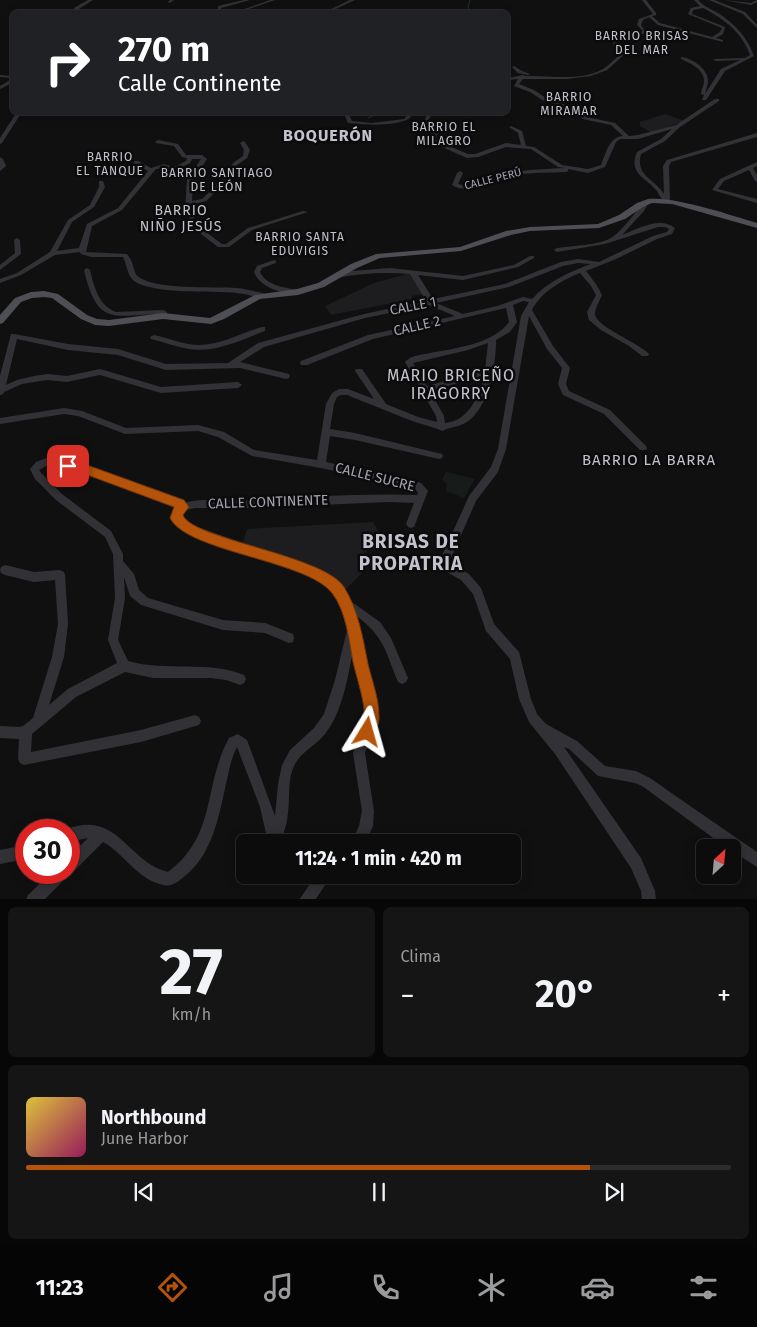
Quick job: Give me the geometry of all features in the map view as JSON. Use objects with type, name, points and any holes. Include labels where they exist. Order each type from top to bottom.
[{"type":"main road","points":[[0,321],[18,300],[39,294],[55,296],[84,317],[95,322],[109,323],[163,316],[211,321],[221,318],[244,303],[265,296],[298,292],[321,284],[354,266],[379,256],[461,249],[509,233],[530,229],[593,227],[622,217],[646,202],[668,201],[757,226]]},
{"type":"street","points":[[75,10],[91,0]]},
{"type":"street","points":[[223,6],[224,0],[229,0]]},
{"type":"street","points":[[245,10],[273,0]]},
{"type":"street","points":[[332,10],[354,0]]},
{"type":"street","points":[[510,78],[535,76],[577,78],[602,71],[623,54],[622,50],[615,44],[615,40],[645,33],[639,22],[642,18],[655,14],[655,12],[644,0]]},
{"type":"street","points":[[696,0],[702,7],[719,15],[750,39]]},
{"type":"street","points":[[711,0],[744,13],[757,26]]},
{"type":"street","points":[[726,0],[750,4],[757,1]]},
{"type":"street","points":[[752,0],[757,1]]},
{"type":"street","points":[[219,10],[218,8],[223,6],[246,1],[258,6]]},
{"type":"street","points":[[702,7],[692,9],[690,14],[724,28],[722,33],[713,38]]},
{"type":"street","points":[[650,16],[659,24],[722,41]]},
{"type":"street","points":[[704,99],[723,70],[752,56],[744,36]]},
{"type":"street","points":[[750,51],[757,50]]},
{"type":"street","points":[[682,58],[695,64],[705,76],[704,99],[706,109]]},
{"type":"street","points":[[715,60],[747,59]]},
{"type":"street","points":[[514,67],[520,72],[535,76]]},
{"type":"street","points":[[523,76],[516,86],[532,91],[544,99],[564,106],[585,118],[613,124],[627,137]]},
{"type":"street","points":[[668,201],[643,177],[637,159],[642,151],[664,140],[678,126],[717,100]]},
{"type":"street","points":[[0,142],[18,115]]},
{"type":"street","points":[[346,115],[350,122],[372,124],[405,120],[409,115]]},
{"type":"street","points":[[429,115],[427,119],[434,131],[434,143]]},
{"type":"street","points":[[434,143],[470,157],[503,145],[535,149],[557,165],[588,171],[601,168],[611,152],[614,142],[627,137],[643,136],[678,126]]},
{"type":"street","points":[[512,127],[520,132],[524,147]]},
{"type":"street","points":[[668,201],[666,166],[669,161],[757,135]]},
{"type":"street","points":[[434,143],[453,142],[464,136]]},
{"type":"street","points":[[158,142],[176,145],[184,156],[196,155],[204,160],[190,180],[189,214],[198,229],[208,234],[215,243],[225,247],[250,229],[306,212]]},
{"type":"street","points":[[188,204],[204,200],[225,180],[235,164],[246,157],[247,150],[243,143]]},
{"type":"street","points":[[82,250],[89,226],[120,209],[154,168],[160,166],[174,170],[188,162],[190,157]]},
{"type":"street","points":[[0,159],[4,166],[0,169],[2,172],[0,175]]},
{"type":"street","points":[[136,162],[152,171]]},
{"type":"street","points":[[757,164],[753,171],[719,184],[715,190],[757,200]]},
{"type":"street","name":"CALLE PERÚ","points":[[460,173],[455,185],[460,187],[485,183],[526,171],[548,172],[576,168]]},
{"type":"street","points":[[753,171],[757,180]]},
{"type":"street","points":[[53,253],[70,221],[92,206],[102,187],[101,182]]},
{"type":"street","points":[[615,239],[642,210],[646,202]]},
{"type":"street","points":[[557,250],[615,239],[656,225],[666,225],[673,230],[600,264],[581,270],[550,286],[530,305],[518,354],[502,449],[495,469],[472,499],[445,560],[449,568],[465,577],[477,590],[490,627],[515,656],[527,707],[540,728],[560,750],[636,863],[648,891],[649,899]]},
{"type":"street","points":[[0,268],[18,254],[17,240]]},
{"type":"street","points":[[0,281],[25,271],[53,253],[82,250]]},
{"type":"street","points":[[82,250],[83,253],[91,255],[126,256],[132,274],[146,284],[232,292],[250,291],[265,296]]},
{"type":"street","points":[[337,276],[378,271],[463,278],[516,266],[532,257]]},
{"type":"street","name":"CALLE 1","points":[[230,365],[242,355],[266,344],[364,316],[506,286],[561,264],[578,261],[600,264]]},
{"type":"street","points":[[274,262],[259,267],[257,272],[260,279],[270,285],[298,292]]},
{"type":"street","points":[[87,270],[90,287],[99,303],[108,311],[115,314],[164,312],[163,316]]},
{"type":"street","points":[[581,270],[594,285],[599,295],[591,312],[592,318],[606,331],[645,354]]},
{"type":"street","points":[[413,273],[430,303],[462,316]]},
{"type":"street","name":"CALLE 2","points":[[304,363],[362,340],[523,299],[530,305]]},
{"type":"street","points":[[442,428],[440,416],[409,362],[413,359],[492,340],[505,333],[511,326],[513,318],[509,304]]},
{"type":"street","points":[[530,305],[550,347],[566,368],[562,384],[566,393],[607,412],[643,448]]},
{"type":"street","points":[[154,337],[192,347],[207,347],[229,342],[261,328],[266,344]]},
{"type":"street","points":[[0,391],[14,336],[68,348],[118,352],[166,367],[250,366],[286,376]]},
{"type":"street","points":[[0,420],[55,411],[71,411],[125,432],[184,428],[206,430],[221,434],[252,453],[321,464],[332,399],[339,392],[348,392],[427,424],[442,428],[460,423],[473,411],[483,394],[492,340]]},
{"type":"street","points":[[359,371],[383,406]]},
{"type":"street","points":[[0,391],[27,380],[48,377],[67,379],[100,372],[161,390],[238,385]]},
{"type":"street","points":[[424,390],[488,372]]},
{"type":"street","points":[[326,432],[366,437],[406,449],[439,456]]},
{"type":"street","points":[[240,679],[216,673],[137,671],[124,666],[113,640],[120,598],[120,564],[118,554],[108,534],[59,497],[34,472],[36,466],[46,462],[83,468],[183,507],[177,512],[176,518],[181,524],[210,537],[325,578],[339,591],[353,626],[372,717],[359,753],[368,811],[366,826],[362,834]]},
{"type":"street","name":"CALLE SUCRE","points":[[321,464],[418,486],[423,491],[411,524]]},
{"type":"street","name":"CALLE CONTINENTE","points":[[183,507],[196,504],[246,504],[389,498],[420,499]]},
{"type":"street","points":[[120,564],[130,577],[134,592],[145,602],[223,625],[265,628],[289,638]]},
{"type":"street","points":[[5,570],[34,577],[60,575],[63,624],[58,657],[38,720]]},
{"type":"street","points":[[345,603],[380,627],[387,639],[402,678]]},
{"type":"street","points":[[276,834],[282,818],[289,762],[322,728],[327,718],[341,678],[353,626]]},
{"type":"street","points":[[0,732],[19,733],[26,731],[72,693],[124,666]]},
{"type":"street","points":[[26,731],[24,759],[141,736],[195,720]]},
{"type":"street","points":[[540,728],[572,745],[602,772],[636,777],[646,782],[757,860]]},
{"type":"street","points":[[80,832],[89,829],[102,833],[162,878],[170,879],[194,859],[208,833],[228,752],[233,742],[238,740],[243,744],[266,807],[273,834]]},
{"type":"street","points":[[80,855],[102,833]]},
{"type":"street","points":[[0,857],[15,854]]},
{"type":"street","points":[[34,899],[50,884]]},
{"type":"street","points":[[307,899],[318,884]]},
{"type":"shaded area","points":[[665,114],[685,121],[652,133],[640,126],[640,122]]},
{"type":"shaded area","points":[[411,274],[422,294],[412,296],[413,299],[331,315],[325,306],[374,283]]},
{"type":"shaded area","points":[[446,472],[475,479],[464,498],[446,491],[447,484],[442,480]]},
{"type":"shaded area","points":[[373,522],[385,542],[364,553],[370,565],[344,591],[320,571],[242,545],[247,529]]},
{"type":"waterway","points":[[470,0],[468,7],[470,10]]},
{"type":"waterway","points":[[368,118],[374,115]]},
{"type":"district","name":"BARRIO BRISAS DEL MAR","points":[[642,43]]},
{"type":"district","name":"BARRIO MIRAMAR","points":[[569,104]]},
{"type":"district","name":"BARRIO EL MILAGRO","points":[[444,134]]},
{"type":"district","name":"BOQUERÓN","points":[[328,135]]},
{"type":"district","name":"BARRIO EL TANQUE","points":[[110,164]]},
{"type":"district","name":"BARRIO SANTIAGO DE LEÓN","points":[[217,180]]},
{"type":"district","name":"BARRIO NIÑO JESÚS","points":[[181,218]]},
{"type":"district","name":"BARRIO SANTA EDUVIGIS","points":[[300,244]]},
{"type":"district","name":"MARIO BRICEÑO IRAGORRY","points":[[451,384]]},
{"type":"district","name":"BARRIO LA BARRA","points":[[649,460]]},
{"type":"district","name":"BRISAS DE PROPATRIA","points":[[411,552]]},
{"type":"route","points":[[68,466],[83,468],[179,504],[183,507],[177,512],[176,518],[181,524],[210,537],[314,573],[332,584],[339,591],[345,603],[353,626],[372,717],[367,732]]}]
